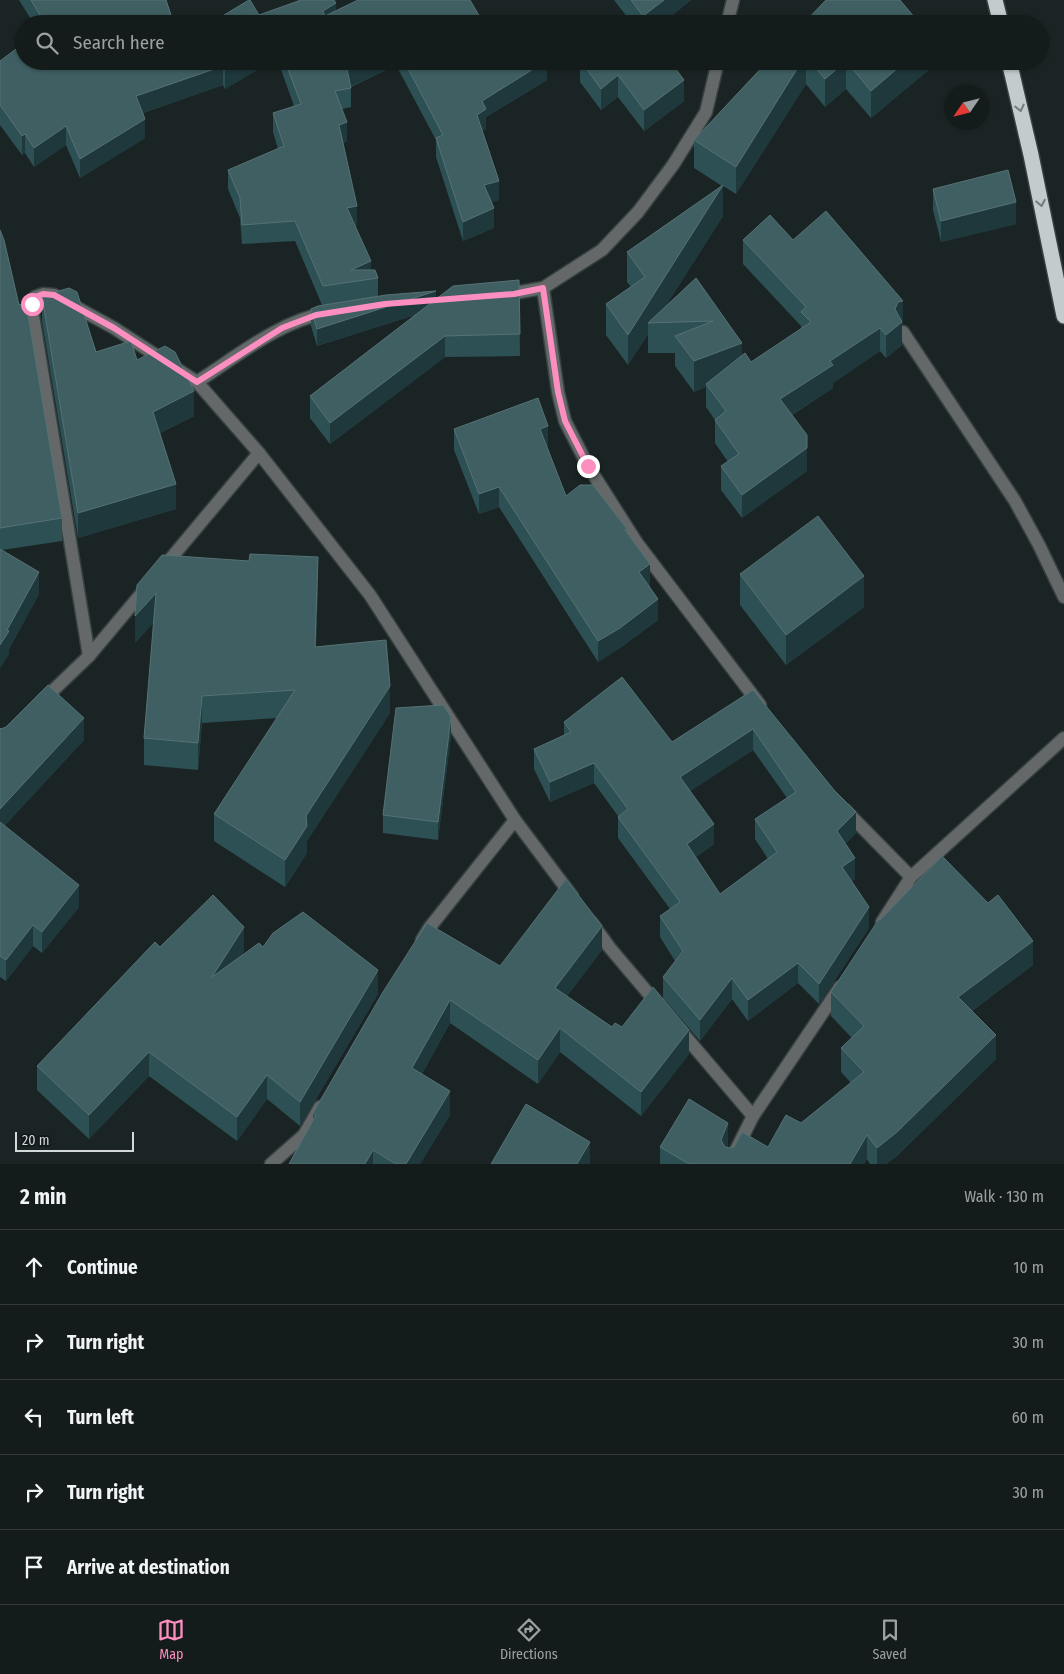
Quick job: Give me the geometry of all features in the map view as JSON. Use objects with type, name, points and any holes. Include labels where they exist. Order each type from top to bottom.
[{"type":"highway","points":[[995,0],[999,15]]},
{"type":"highway","points":[[1012,70],[1032,155],[1064,316]]},
{"type":"street","points":[[729,15],[732,0]]},
{"type":"street","points":[[488,296],[514,294],[543,288],[602,250],[638,212],[673,164],[706,112],[716,70]]},
{"type":"street","points":[[543,288],[558,392],[565,421],[588,466],[637,544],[767,714]]},
{"type":"street","points":[[89,656],[32,304],[35,297],[43,294],[54,295],[114,328],[197,382],[258,453],[370,595],[515,820],[610,948],[753,1116]]},
{"type":"street","points":[[197,382],[282,328],[316,315],[336,312]]},
{"type":"street","points":[[903,332],[1015,501],[1039,545],[1064,598]]},
{"type":"street","points":[[34,709],[89,656],[258,453]]},
{"type":"street","points":[[875,934],[911,877],[1064,738]]},
{"type":"street","points":[[834,798],[911,877]]},
{"type":"street","points":[[416,950],[430,927],[515,820]]},
{"type":"street","points":[[729,1164],[753,1116],[846,978]]},
{"type":"street","points":[[271,1164],[304,1135],[328,1094]]},
{"type":"building","points":[[31,0],[166,0],[171,15],[40,15]]},
{"type":"building","points":[[250,0],[259,15],[224,15]]},
{"type":"building","points":[[301,0],[334,0],[336,3],[323,11],[325,15],[259,15]]},
{"type":"building","points":[[358,0],[470,0],[479,15],[327,15]]},
{"type":"building","points":[[631,0],[664,0],[644,15],[642,15]]},
{"type":"building","points":[[826,0],[900,0],[912,15],[812,15]]},
{"type":"building","points":[[15,50],[15,70],[211,70],[136,96],[145,119],[80,159],[66,126],[34,148],[25,134],[22,136],[0,105],[0,61]]},
{"type":"building","points":[[288,70],[347,70],[351,88],[335,91],[347,122],[339,125],[357,206],[347,208],[371,261],[351,270],[375,270],[378,278],[323,286],[295,221],[242,225],[240,198],[228,170],[284,146],[273,113],[301,104]]},
{"type":"building","points":[[409,70],[532,70],[482,101],[486,109],[477,115],[499,181],[484,185],[494,208],[463,222],[436,138],[443,135]]},
{"type":"building","points":[[587,70],[677,70],[684,80],[644,110],[618,75],[601,89]]},
{"type":"building","points":[[760,70],[796,70],[736,167],[694,140]]},
{"type":"building","points":[[818,70],[836,70],[825,79]]},
{"type":"building","points":[[854,70],[896,70],[871,91]]},
{"type":"building","points":[[1008,170],[1016,202],[941,221],[933,189]]},
{"type":"building","points":[[723,185],[628,335],[606,304],[645,277],[627,252]]},
{"type":"building","points":[[826,211],[903,301],[898,302],[895,309],[902,322],[886,335],[880,328],[830,361],[833,365],[780,399],[807,435],[807,448],[742,495],[721,466],[739,454],[715,420],[726,411],[706,384],[745,353],[751,362],[811,322],[801,312],[806,307],[743,240],[770,215],[793,240]]},
{"type":"building","points":[[0,230],[19,305],[26,303],[62,518],[0,528]]},
{"type":"building","points":[[696,278],[742,343],[694,361],[675,336],[713,321],[648,323]]},
{"type":"building","points":[[519,280],[520,334],[445,336],[330,423],[310,396],[453,286]]},
{"type":"building","points":[[69,288],[77,292],[96,352],[131,341],[137,360],[165,346],[175,352],[194,391],[153,412],[176,484],[78,513],[42,296]]},
{"type":"building","points":[[436,291],[317,329],[311,309],[318,306],[386,295]]},
{"type":"building","points":[[538,398],[548,426],[540,429],[566,496],[580,485],[593,485],[627,529],[625,530],[650,564],[639,572],[658,599],[620,628],[598,641],[499,487],[479,494],[454,429]]},
{"type":"building","points":[[818,516],[864,576],[786,635],[740,574]]},
{"type":"building","points":[[0,549],[39,572],[0,645]]},
{"type":"building","points":[[250,554],[318,557],[315,647],[386,640],[390,686],[306,816],[307,826],[285,860],[214,814],[295,690],[202,696],[198,743],[144,738],[156,593],[135,616],[137,585],[162,555],[249,561]]},
{"type":"building","points":[[622,677],[672,742],[753,690],[834,790],[856,812],[837,831],[855,858],[842,867],[869,907],[819,984],[798,963],[748,1000],[732,978],[700,1020],[663,977],[683,951],[660,916],[680,902],[618,817],[628,809],[594,763],[550,782],[534,749],[571,732],[564,722]],"holes":[[[753,729],[796,792],[755,819],[777,852],[720,894],[687,844],[714,824],[680,777]]]},
{"type":"building","points":[[48,685],[84,718],[0,809],[0,728],[6,727]]},
{"type":"building","points":[[443,705],[451,717],[438,822],[383,815],[396,708]]},
{"type":"building","points":[[0,822],[79,885],[42,932],[33,925],[6,960],[0,956]]},
{"type":"building","points":[[942,856],[988,903],[998,895],[1033,941],[958,997],[996,1035],[897,1132],[877,1148],[867,1135],[850,1164],[689,1164],[660,1147],[689,1099],[728,1123],[721,1140],[725,1147],[734,1147],[742,1132],[768,1147],[786,1115],[801,1123],[864,1072],[841,1048],[864,1026],[831,992],[879,919]]},
{"type":"building","points":[[566,879],[602,926],[555,988],[612,1027],[615,1023],[622,1027],[653,987],[689,1030],[641,1092],[560,1028],[538,1060],[450,1000],[412,1068],[450,1091],[406,1164],[396,1164],[373,1150],[365,1164],[289,1164],[316,1115],[313,1113],[383,992],[427,923],[500,966]]},
{"type":"building","points":[[213,895],[244,927],[212,977],[259,943],[263,947],[273,933],[303,912],[378,970],[300,1102],[267,1075],[237,1117],[149,1052],[89,1115],[37,1066],[155,942],[160,947]]},
{"type":"building","points":[[526,1104],[590,1142],[577,1164],[491,1164]]},
{"type":"route","points":[[32,304],[35,297],[43,294],[54,295],[114,328],[197,382],[282,328],[316,315],[385,304],[514,294],[543,288],[558,392],[565,421],[588,466]]}]
